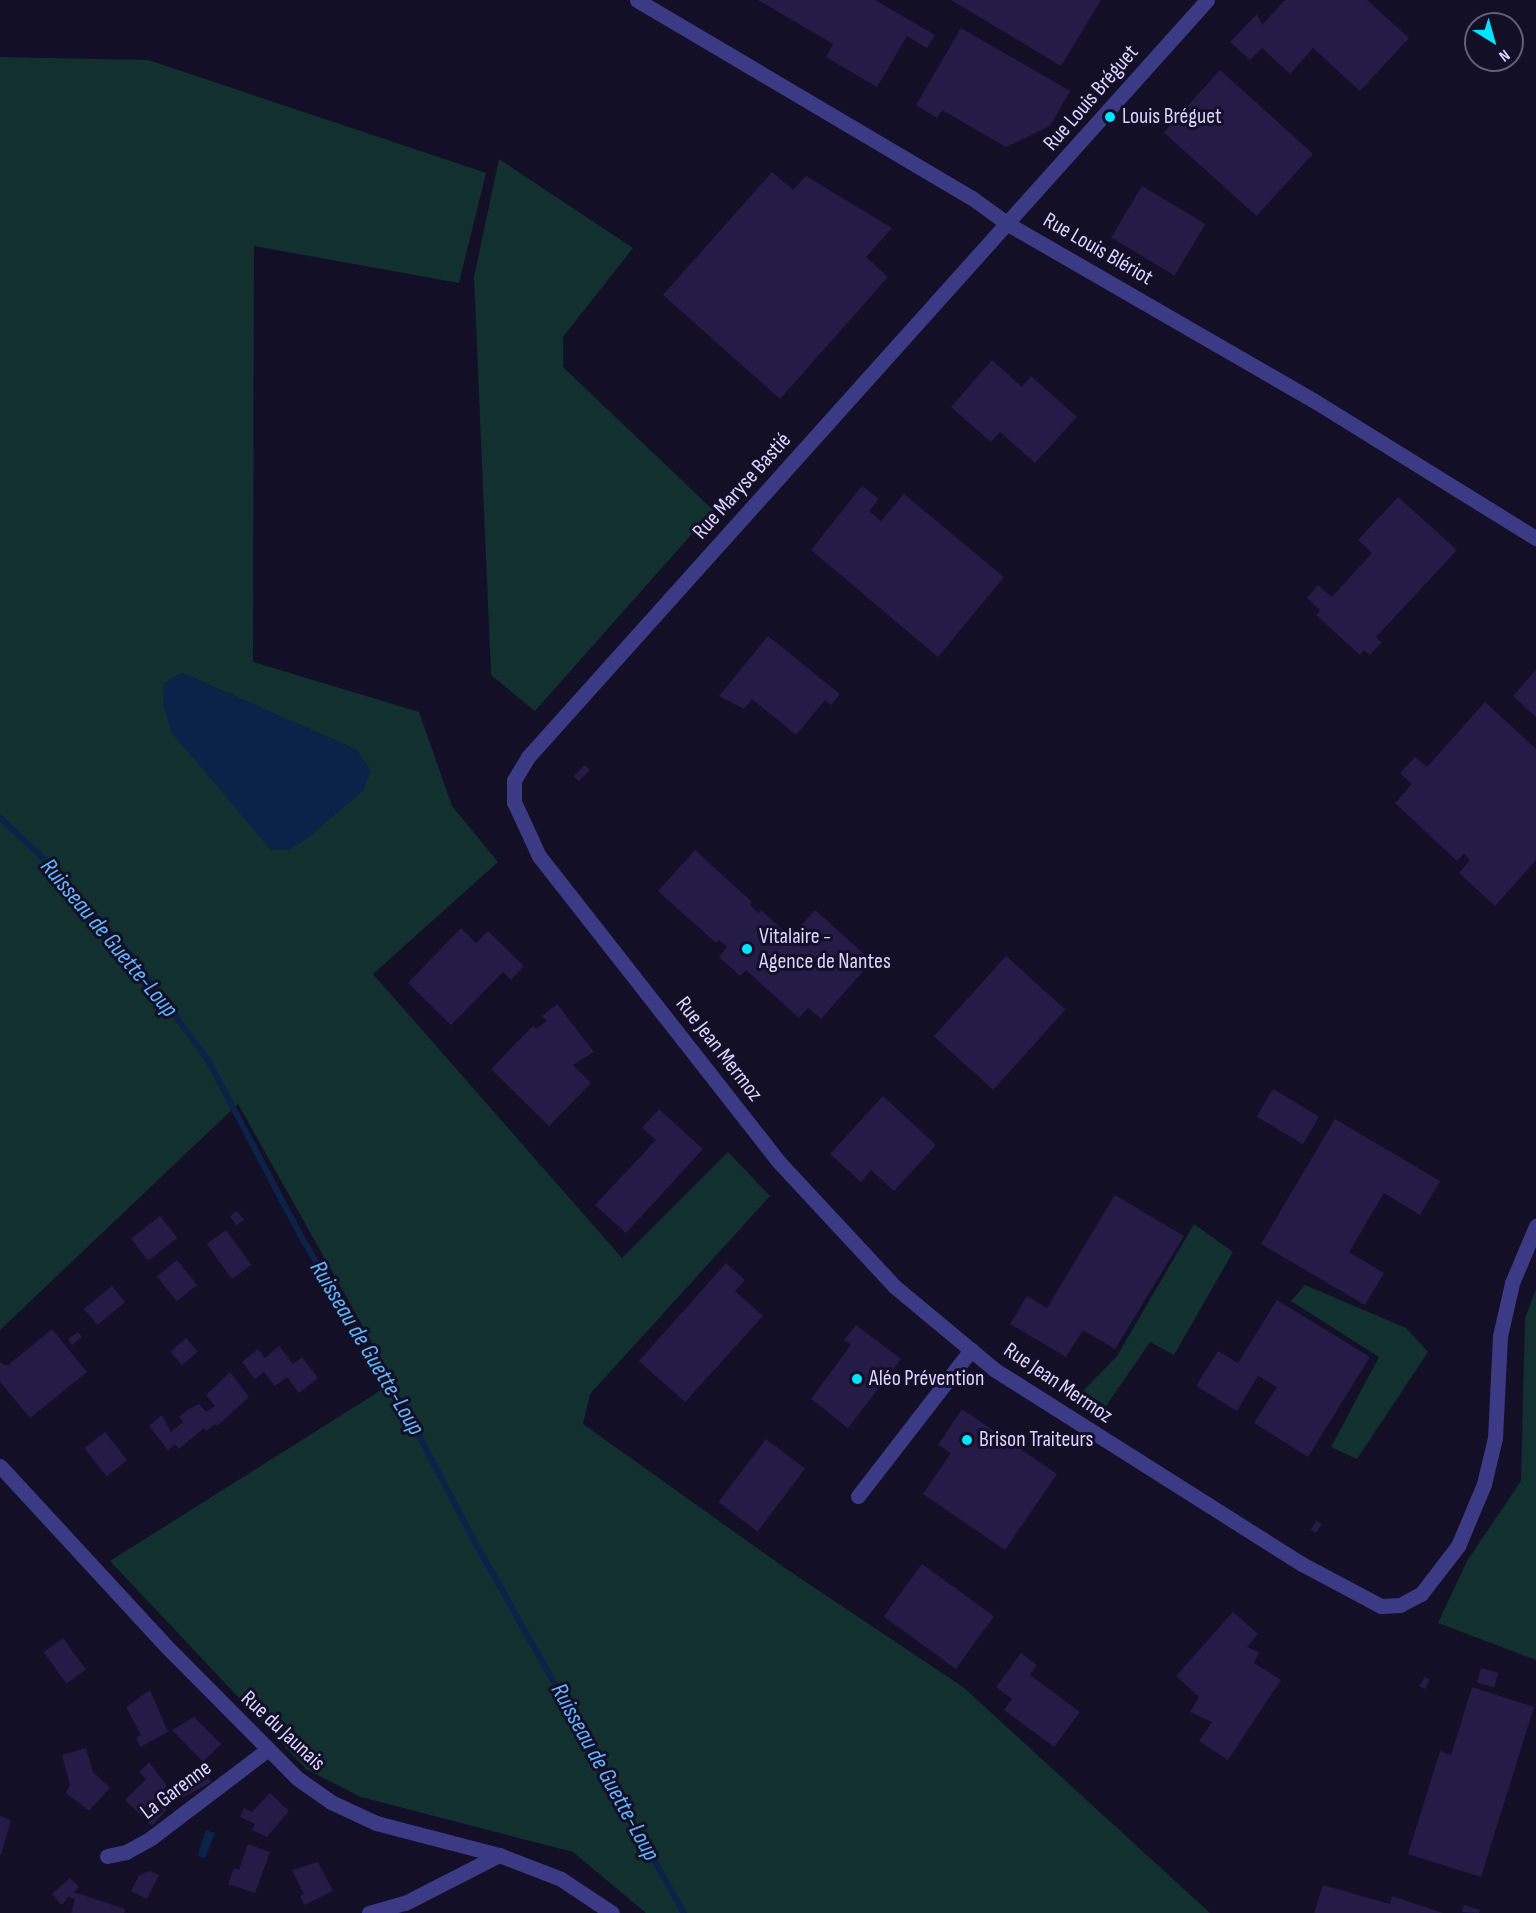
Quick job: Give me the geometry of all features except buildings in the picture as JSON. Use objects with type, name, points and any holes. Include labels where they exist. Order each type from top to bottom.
[{"type":"street","name":"Rue Louis Blériot","points":[[638,0],[972,198],[1008,224],[1313,400],[1536,538]]},
{"type":"street","name":"Rue Louis Bréguet","points":[[1008,224],[1207,0]]},
{"type":"street","name":"Rue Maryse Bastié","points":[[513,780],[561,719],[1008,224]]},
{"type":"street","name":"Rue Jean Mermoz","points":[[513,780],[514,802],[539,856],[771,1151],[894,1286],[995,1370],[1302,1564],[1381,1606],[1400,1605],[1422,1594],[1458,1546],[1484,1484],[1495,1438],[1500,1336],[1512,1283],[1536,1226]]},
{"type":"street","points":[[858,1496],[971,1350]]},
{"type":"street","name":"Rue du Jaunais","points":[[0,1466],[267,1750],[331,1802],[367,1819],[499,1855],[561,1879],[612,1913]]},
{"type":"street","name":"La Garenne","points":[[107,1856],[126,1852],[151,1838],[267,1750]]},
{"type":"street","points":[[369,1913],[405,1903],[499,1855]]},
{"type":"green space","points":[[0,57],[148,60],[486,173],[459,283],[254,246],[253,662],[419,712],[452,806],[498,862],[373,974],[622,1258],[728,1152],[770,1196],[590,1394],[583,1424],[785,1568],[963,1687],[1210,1913],[646,1913],[573,1852],[361,1797],[306,1769],[110,1561],[394,1382],[238,1104],[0,1330]],"holes":[[[182,673],[357,750],[164,683]]]},
{"type":"green space","points":[[499,159],[633,248],[563,337],[563,367],[713,510],[535,711],[491,675],[474,277]]},
{"type":"green space","points":[[1194,1224],[1233,1252],[1174,1355],[1150,1342],[1106,1406],[1083,1391],[1117,1356]]},
{"type":"green space","points":[[1305,1285],[1406,1328],[1428,1352],[1357,1459],[1331,1447],[1379,1357],[1291,1301]]},
{"type":"green space","points":[[1536,1289],[1536,1660],[1438,1623],[1467,1561],[1521,1481],[1525,1318]]},
{"type":"water","points":[[182,673],[357,750],[371,771],[363,791],[304,841],[289,850],[271,850],[172,733],[163,705],[164,683]]},
{"type":"water","points":[[206,1830],[215,1833],[205,1858],[198,1856]]},
{"type":"waterway","name":"Ruisseau de Guette-Loup","points":[[0,818],[44,859],[128,952],[208,1060],[303,1240],[415,1428],[476,1544],[684,1913]]},
{"type":"place","name":"Louis Bréguet","points":[[1110,117]]},
{"type":"place","name":"Vitalaire - Agence de Nantes","points":[[747,949]]},
{"type":"place","name":"Aléo Prévention","points":[[857,1379]]},
{"type":"place","name":"Brison Traiteurs","points":[[967,1440]]}]
